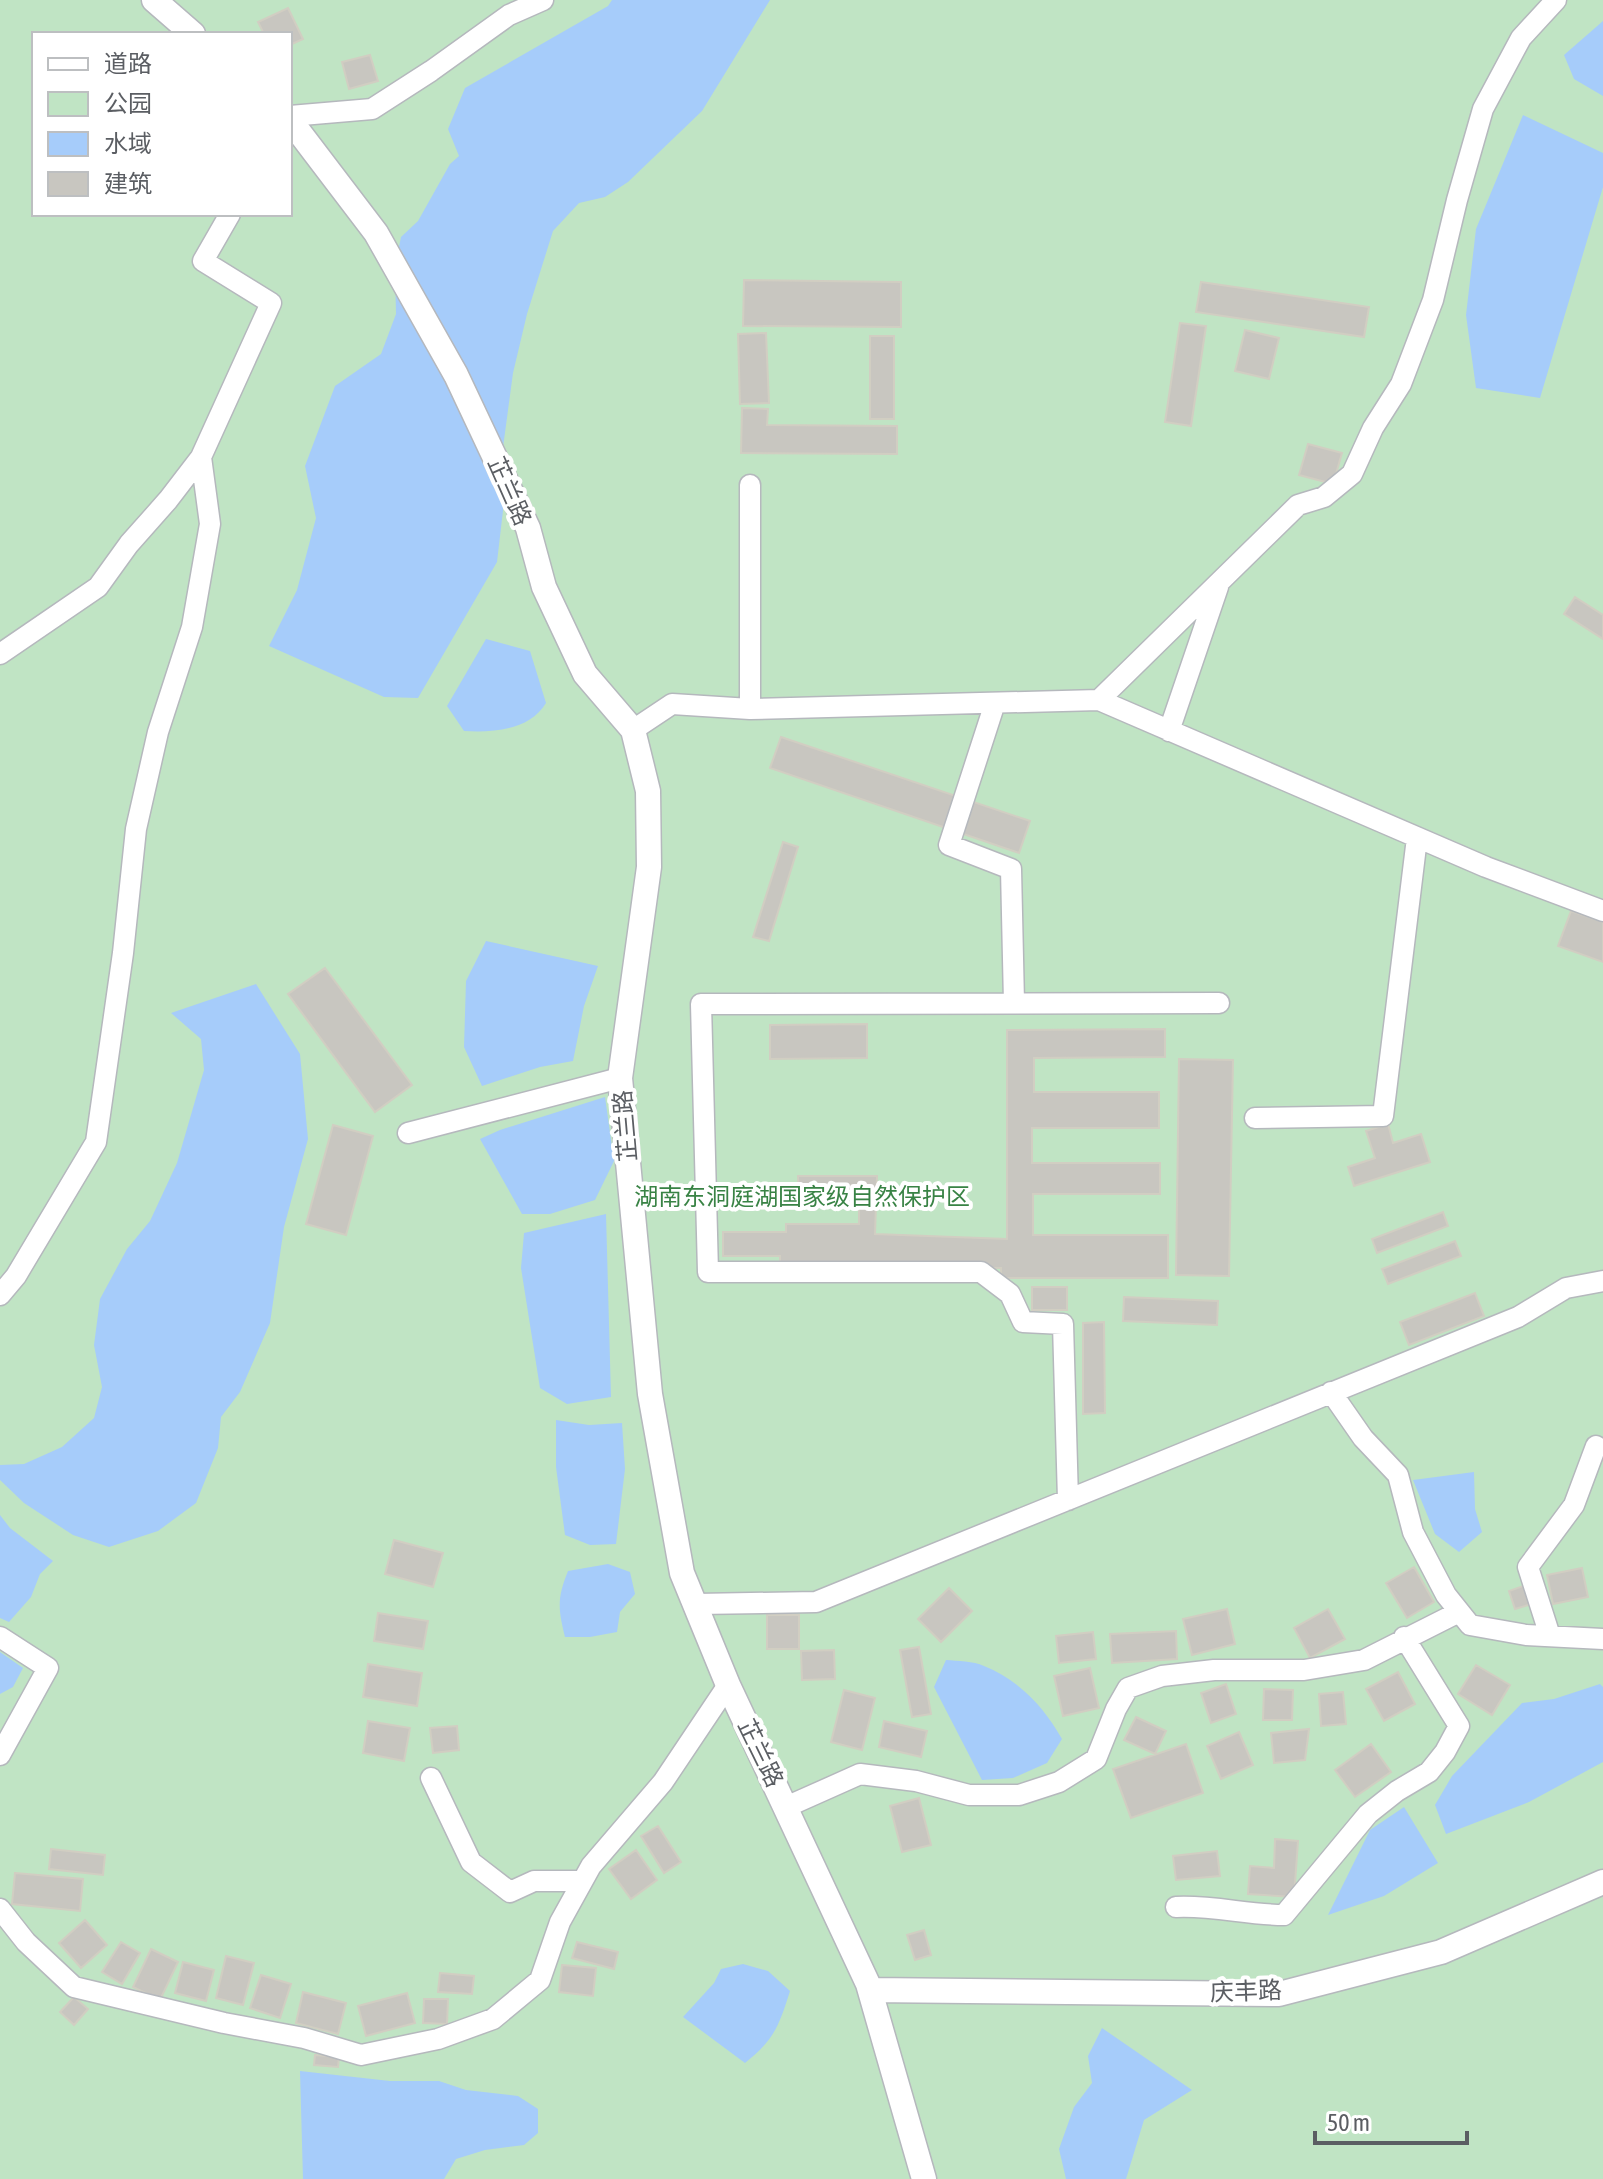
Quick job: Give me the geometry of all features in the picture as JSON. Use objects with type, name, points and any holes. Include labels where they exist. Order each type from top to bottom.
[{"type":"street","points":[[154,0],[191,32]]},
{"type":"street","points":[[292,118],[372,109],[513,8],[543,0]]},
{"type":"street","points":[[1099,700],[1298,505],[1324,497],[1352,474],[1373,428],[1401,384],[1433,300],[1483,109],[1521,38],[1556,0]]},
{"type":"street","name":"芷兰路","points":[[292,121],[376,233],[469,402],[528,528],[544,587],[585,674],[633,730],[648,791],[649,867],[620,1078],[650,1394],[682,1573],[728,1685],[870,1990],[924,2179]]},
{"type":"street","points":[[0,654],[98,587],[129,544],[201,457],[271,303],[203,261],[229,216]]},
{"type":"street","points":[[0,1295],[16,1276],[96,1142],[120,982],[136,829],[158,732],[192,627],[210,524],[201,457]]},
{"type":"street","points":[[750,485],[750,709]]},
{"type":"street","points":[[1169,731],[1220,582]]},
{"type":"street","points":[[633,730],[672,704],[750,709],[1099,700],[1486,867],[1603,911]]},
{"type":"street","points":[[995,703],[949,845],[1011,869],[1014,1003]]},
{"type":"street","points":[[1255,1118],[1383,1116],[1417,838]]},
{"type":"street","points":[[1068,1500],[1063,1324],[1023,1322],[1010,1294],[981,1272],[708,1272],[701,1004],[1219,1003]]},
{"type":"street","points":[[408,1133],[620,1078]]},
{"type":"street","points":[[697,1604],[816,1602],[1518,1317],[1566,1288],[1603,1281]]},
{"type":"street","points":[[1331,1392],[1363,1438],[1398,1475],[1413,1532],[1446,1595],[1470,1625],[1602,1641]]},
{"type":"street","points":[[1550,1636],[1528,1567],[1574,1505],[1596,1446]]},
{"type":"street","points":[[786,1807],[860,1774],[916,1781],[969,1795],[1019,1795],[1059,1782],[1096,1759],[1128,1688],[1162,1676],[1214,1670],[1304,1670],[1364,1660],[1404,1637],[1459,1612]]},
{"type":"street","points":[[0,1637],[48,1668],[0,1755]]},
{"type":"street","points":[[1176,1907],[1206,1905],[1264,1915],[1284,1915],[1368,1814],[1397,1791],[1429,1772],[1445,1752],[1459,1726],[1404,1637]]},
{"type":"street","points":[[0,1909],[26,1942],[74,1987],[224,2023],[304,2038],[361,2055],[438,2039],[493,2019],[540,1980],[560,1922],[591,1866],[663,1782],[728,1685]]},
{"type":"street","points":[[431,1778],[471,1862],[510,1892],[534,1881],[582,1881]]},
{"type":"street","name":"庆丰路","points":[[870,1990],[1279,1994],[1441,1952],[1603,1882]]},
{"type":"green space","name":"湖南东洞庭湖国家级自然保护区","points":[[0,0],[1603,0],[1603,2179],[0,2179]]},
{"type":"water","points":[[612,0],[770,0],[702,111],[628,182],[605,197],[579,203],[553,231],[527,314],[513,373],[502,455],[504,502],[497,562],[418,698],[384,697],[269,646],[297,590],[316,518],[305,466],[335,386],[381,354],[396,314],[395,267],[401,237],[418,221],[450,164],[459,156],[448,129],[465,88],[608,6]]},
{"type":"water","points":[[1603,21],[1603,96],[1574,79],[1564,55]]},
{"type":"water","points":[[1523,115],[1603,153],[1603,187],[1540,398],[1476,388],[1466,315],[1476,229]]},
{"type":"water","points":[[486,639],[530,651],[546,703],[531,719],[510,728],[464,731],[447,706]]},
{"type":"water","points":[[486,941],[598,966],[584,1006],[573,1061],[540,1067],[482,1086],[464,1047],[466,981]]},
{"type":"water","points":[[256,984],[300,1054],[308,1139],[284,1227],[270,1323],[240,1392],[221,1417],[218,1448],[196,1503],[158,1531],[109,1547],[73,1535],[24,1503],[0,1480],[0,1465],[24,1464],[62,1447],[94,1418],[102,1387],[94,1345],[100,1299],[127,1249],[150,1221],[177,1163],[204,1070],[201,1039],[171,1013]]},
{"type":"water","points":[[605,1097],[614,1161],[595,1200],[550,1214],[522,1214],[480,1139]]},
{"type":"water","points":[[606,1214],[611,1397],[567,1404],[540,1388],[521,1268],[524,1233]]},
{"type":"water","points":[[556,1420],[589,1425],[622,1423],[625,1469],[616,1544],[590,1545],[565,1535],[556,1467]]},
{"type":"water","points":[[1474,1472],[1475,1509],[1482,1532],[1459,1552],[1435,1534],[1413,1480]]},
{"type":"water","points":[[0,1515],[10,1528],[53,1561],[40,1574],[31,1597],[9,1622],[0,1618]]},
{"type":"water","points":[[608,1564],[630,1572],[635,1594],[620,1612],[617,1632],[565,1637],[560,1604],[568,1571]]},
{"type":"water","points":[[0,1652],[23,1668],[13,1687],[0,1694]]},
{"type":"water","points":[[946,1660],[984,1666],[1008,1679],[1029,1696],[1062,1739],[1047,1763],[1013,1778],[982,1780],[934,1687]]},
{"type":"water","points":[[1600,1684],[1603,1687],[1603,1762],[1529,1802],[1446,1834],[1435,1805],[1452,1776],[1522,1703],[1554,1699]]},
{"type":"water","points":[[1404,1807],[1438,1863],[1384,1896],[1328,1915],[1370,1830]]},
{"type":"water","points":[[743,1964],[768,1971],[790,1991],[774,2032],[745,2063],[683,2017],[714,1983],[721,1969]]},
{"type":"water","points":[[1102,2028],[1192,2090],[1144,2120],[1126,2179],[1066,2179],[1059,2149],[1074,2107],[1092,2083],[1088,2056]]},
{"type":"water","points":[[300,2071],[390,2081],[439,2081],[466,2090],[518,2096],[538,2109],[538,2133],[524,2145],[485,2150],[456,2159],[444,2179],[303,2179]]},
{"type":"building","points":[[288,8],[303,39],[292,44],[292,32],[263,32],[258,22]]},
{"type":"building","points":[[370,55],[378,81],[349,89],[342,62]]},
{"type":"building","points":[[744,280],[901,282],[901,327],[743,326]]},
{"type":"building","points":[[1201,282],[1369,307],[1364,337],[1196,312]]},
{"type":"building","points":[[1180,323],[1206,326],[1191,426],[1165,422]]},
{"type":"building","points":[[1245,330],[1279,338],[1269,379],[1235,371]]},
{"type":"building","points":[[766,333],[769,403],[740,404],[738,334]]},
{"type":"building","points":[[870,336],[894,336],[894,419],[870,419]]},
{"type":"building","points":[[742,408],[768,409],[767,425],[897,426],[897,454],[741,453]]},
{"type":"building","points":[[1308,444],[1342,453],[1333,484],[1299,475]]},
{"type":"building","points":[[1575,597],[1603,615],[1603,639],[1564,614]]},
{"type":"building","points":[[781,737],[1030,821],[1019,853],[770,768]]},
{"type":"building","points":[[783,842],[798,847],[769,941],[753,937]]},
{"type":"building","points":[[1571,911],[1603,922],[1603,962],[1558,946]]},
{"type":"building","points":[[325,968],[412,1085],[375,1112],[288,994]]},
{"type":"building","points":[[867,1024],[867,1058],[770,1059],[770,1025]]},
{"type":"building","points":[[1165,1029],[1165,1057],[1034,1058],[1034,1092],[1159,1092],[1159,1128],[1032,1128],[1032,1163],[1160,1163],[1160,1194],[1033,1194],[1033,1235],[1168,1235],[1168,1278],[1001,1278],[1001,1268],[780,1268],[780,1256],[723,1256],[723,1232],[786,1232],[786,1224],[859,1224],[859,1204],[799,1204],[798,1176],[877,1176],[875,1234],[1007,1239],[1007,1030]]},
{"type":"building","points":[[1179,1059],[1233,1060],[1229,1276],[1176,1275]]},
{"type":"building","points":[[1388,1124],[1393,1143],[1421,1134],[1430,1162],[1354,1186],[1348,1167],[1375,1158],[1366,1131]]},
{"type":"building","points":[[333,1125],[373,1136],[346,1235],[306,1224]]},
{"type":"building","points":[[1443,1212],[1448,1226],[1377,1253],[1372,1239]]},
{"type":"building","points":[[1455,1241],[1461,1256],[1388,1284],[1382,1269]]},
{"type":"building","points":[[1032,1287],[1067,1287],[1067,1310],[1032,1310]]},
{"type":"building","points":[[1475,1293],[1484,1316],[1409,1345],[1400,1322]]},
{"type":"building","points":[[1124,1297],[1218,1301],[1217,1325],[1123,1321]]},
{"type":"building","points":[[1104,1322],[1105,1413],[1083,1414],[1083,1323]]},
{"type":"building","points":[[394,1540],[443,1553],[433,1587],[385,1574]]},
{"type":"building","points":[[1414,1567],[1434,1602],[1407,1618],[1386,1583]]},
{"type":"building","points":[[1582,1568],[1588,1597],[1553,1604],[1547,1575]]},
{"type":"building","points":[[1529,1584],[1535,1603],[1515,1609],[1509,1591]]},
{"type":"building","points":[[949,1588],[972,1611],[941,1642],[918,1619]]},
{"type":"building","points":[[1227,1609],[1235,1644],[1192,1655],[1183,1619]]},
{"type":"building","points":[[1328,1609],[1345,1639],[1310,1658],[1294,1628]]},
{"type":"building","points":[[378,1613],[428,1621],[423,1649],[374,1641]]},
{"type":"building","points":[[767,1615],[799,1615],[799,1649],[767,1649]]},
{"type":"building","points":[[1176,1631],[1177,1659],[1112,1663],[1110,1634]]},
{"type":"building","points":[[1093,1632],[1096,1659],[1059,1663],[1056,1636]]},
{"type":"building","points":[[919,1647],[931,1714],[912,1717],[900,1650]]},
{"type":"building","points":[[834,1650],[835,1679],[802,1680],[801,1651]]},
{"type":"building","points":[[368,1664],[422,1673],[417,1706],[363,1697]]},
{"type":"building","points":[[1476,1665],[1510,1685],[1492,1715],[1458,1694]]},
{"type":"building","points":[[1090,1668],[1099,1708],[1063,1716],[1054,1676]]},
{"type":"building","points":[[1398,1672],[1415,1704],[1384,1721],[1366,1689]]},
{"type":"building","points":[[1226,1684],[1236,1714],[1211,1723],[1201,1693]]},
{"type":"building","points":[[1264,1689],[1293,1690],[1292,1720],[1263,1720]]},
{"type":"building","points":[[844,1690],[875,1698],[862,1750],[831,1742]]},
{"type":"building","points":[[1343,1692],[1346,1724],[1321,1726],[1319,1694]]},
{"type":"building","points":[[1136,1717],[1166,1731],[1155,1754],[1124,1740]]},
{"type":"building","points":[[368,1721],[410,1728],[404,1761],[363,1753]]},
{"type":"building","points":[[884,1721],[927,1731],[921,1757],[879,1747]]},
{"type":"building","points":[[457,1726],[459,1750],[433,1753],[430,1728]]},
{"type":"building","points":[[1309,1729],[1305,1760],[1274,1763],[1271,1733]]},
{"type":"building","points":[[1239,1732],[1253,1765],[1221,1779],[1207,1746]]},
{"type":"building","points":[[1186,1744],[1203,1793],[1131,1818],[1113,1769]]},
{"type":"building","points":[[1371,1744],[1391,1772],[1355,1797],[1335,1770]]},
{"type":"building","points":[[919,1798],[931,1845],[902,1852],[890,1806]]},
{"type":"building","points":[[658,1826],[681,1862],[664,1873],[641,1836]]},
{"type":"building","points":[[1275,1839],[1298,1841],[1294,1897],[1248,1894],[1250,1866],[1274,1868]]},
{"type":"building","points":[[51,1849],[105,1855],[103,1875],[49,1869]]},
{"type":"building","points":[[636,1850],[657,1880],[631,1899],[609,1869]]},
{"type":"building","points":[[1217,1851],[1220,1876],[1176,1880],[1173,1856]]},
{"type":"building","points":[[15,1873],[83,1879],[80,1911],[12,1904]]},
{"type":"building","points":[[85,1920],[107,1945],[81,1968],[59,1943]]},
{"type":"building","points":[[924,1930],[931,1955],[915,1960],[907,1935]]},
{"type":"building","points":[[121,1942],[140,1953],[122,1984],[102,1972]]},
{"type":"building","points":[[577,1942],[618,1952],[614,1969],[572,1958]]},
{"type":"building","points":[[151,1949],[178,1962],[160,2000],[133,1987]]},
{"type":"building","points":[[226,1956],[254,1963],[243,2005],[216,1998]]},
{"type":"building","points":[[183,1962],[214,1970],[206,2001],[175,1993]]},
{"type":"building","points":[[562,1965],[596,1968],[593,1996],[559,1992]]},
{"type":"building","points":[[440,1973],[474,1976],[472,1994],[438,1992]]},
{"type":"building","points":[[261,1975],[291,1984],[280,2018],[250,2008]]},
{"type":"building","points":[[303,1992],[346,2003],[338,2034],[296,2023]]},
{"type":"building","points":[[407,1993],[415,2023],[366,2036],[358,2006]]},
{"type":"building","points":[[74,1997],[88,2009],[74,2025],[60,2012]]},
{"type":"building","points":[[424,1999],[448,1999],[447,2024],[423,2023]]},
{"type":"building","points":[[315,2055],[339,2057],[338,2067],[314,2065]]}]
